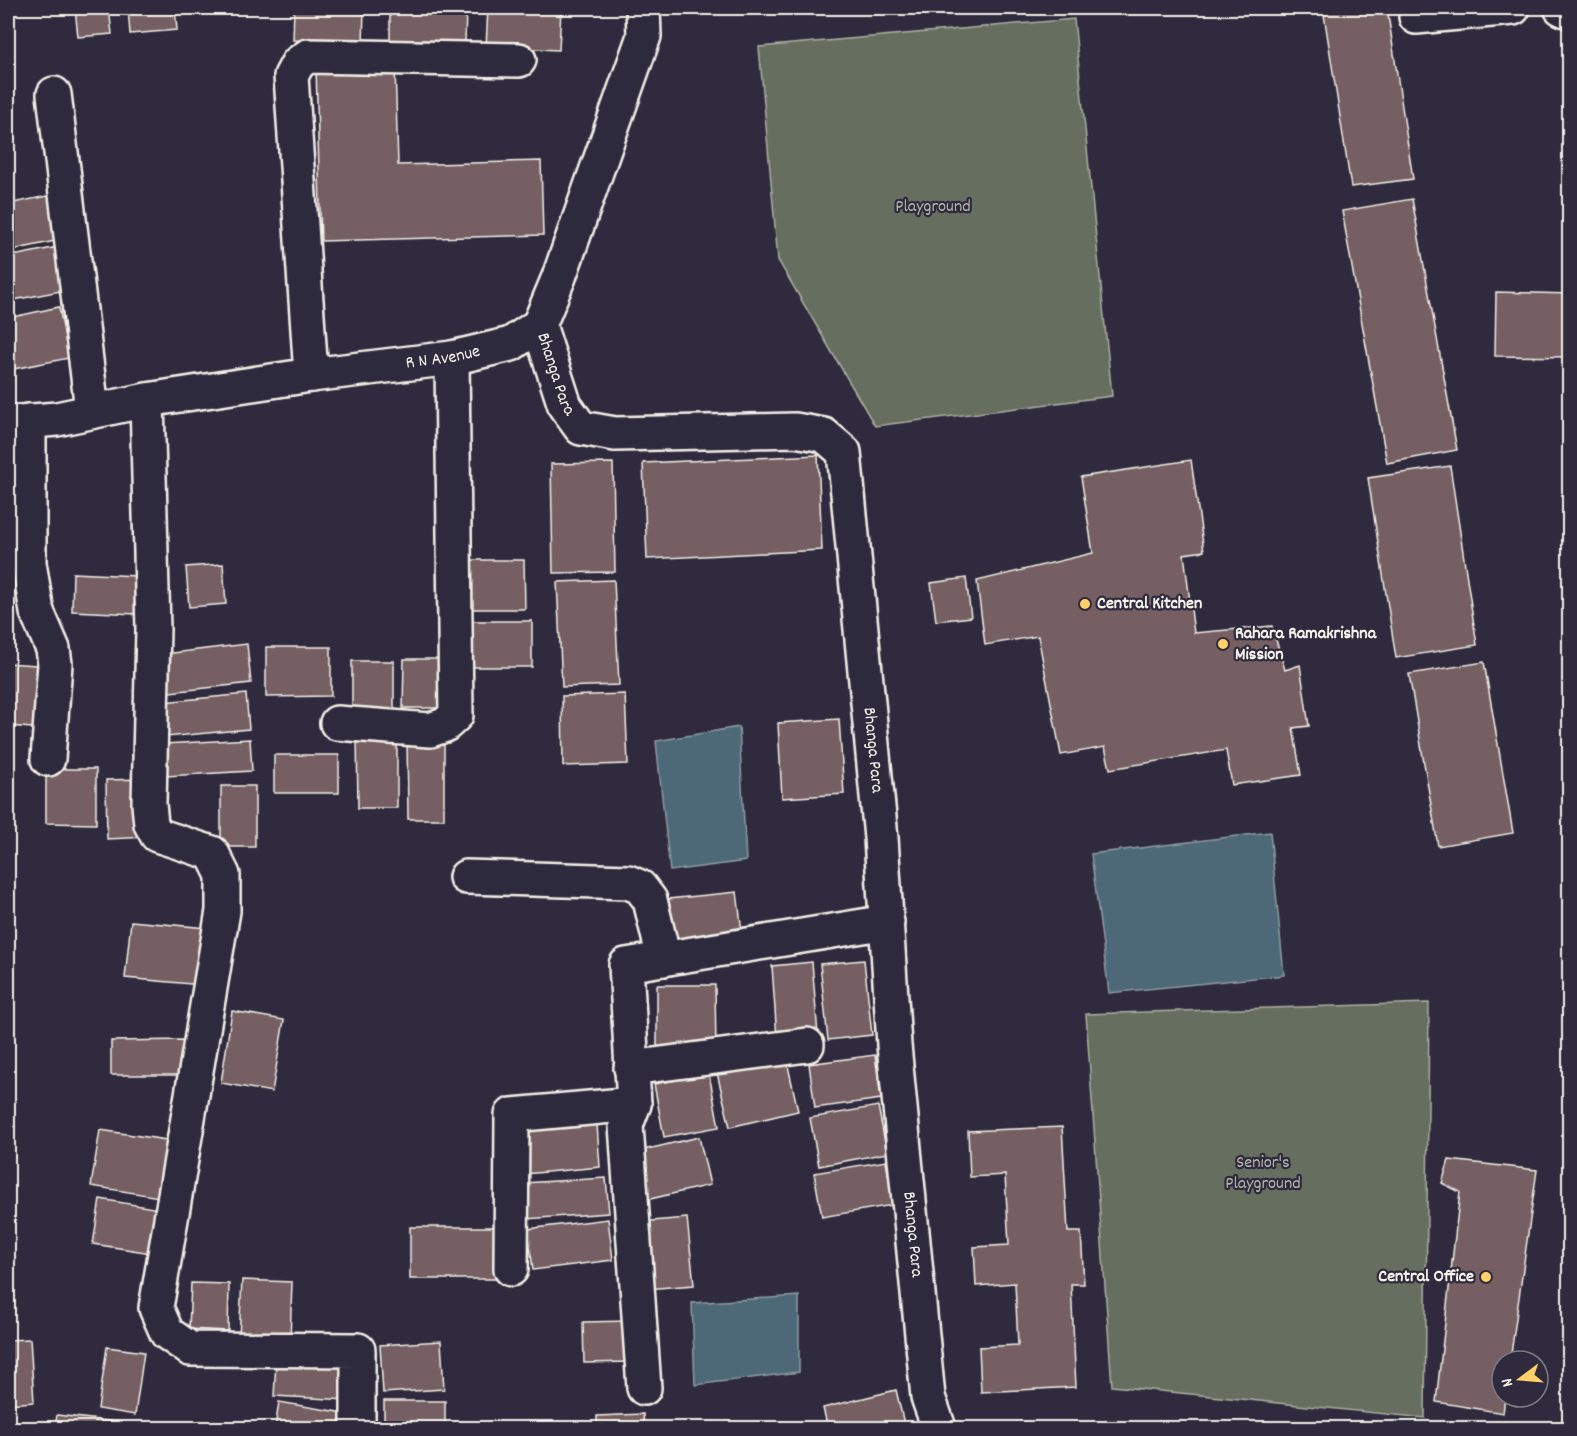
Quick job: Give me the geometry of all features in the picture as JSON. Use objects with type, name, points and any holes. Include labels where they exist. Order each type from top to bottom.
[{"type":"street","points":[[539,324],[559,277],[644,36],[643,8]]},
{"type":"street","points":[[1416,17],[1513,8]]},
{"type":"street","points":[[1561,8],[1569,12]]},
{"type":"street","points":[[311,375],[291,76],[298,63],[308,56],[519,60]]},
{"type":"street","points":[[54,94],[92,411]]},
{"type":"street","name":"R N Avenue","points":[[18,422],[57,419],[147,400],[311,375],[452,358],[511,344],[539,324]]},
{"type":"street","name":"Bhanga Para","points":[[539,324],[565,406],[581,428],[615,434],[795,430],[824,435],[844,452],[880,826],[894,1045],[928,1397],[939,1428]]},
{"type":"street","points":[[337,723],[429,730],[445,725],[456,715],[452,358]]},
{"type":"street","points":[[147,400],[153,629],[149,804],[151,824],[157,835],[212,853],[223,875],[224,911],[156,1308],[166,1333],[190,1349],[358,1350],[358,1428]]},
{"type":"street","points":[[18,422],[29,563],[37,612],[53,649],[55,664],[48,759]]},
{"type":"street","points":[[466,877],[628,882],[640,887],[650,900],[664,959]]},
{"type":"street","points":[[644,1388],[626,1125],[634,1104],[627,965],[887,922]]},
{"type":"street","points":[[632,1068],[807,1045]]},
{"type":"street","points":[[511,1269],[512,1115],[634,1104]]},
{"type":"green space","name":"Playground","points":[[1074,19],[1112,396],[875,426],[778,260],[759,47]]},
{"type":"green space","name":"Senior's Playground","points":[[1429,1003],[1425,1418],[1112,1386],[1086,1014]]},
{"type":"water","points":[[739,727],[746,861],[670,871],[656,741]]},
{"type":"water","points":[[1270,832],[1284,975],[1109,993],[1091,854]]},
{"type":"water","points":[[799,1296],[799,1372],[695,1385],[692,1303]]},
{"type":"building","points":[[75,8],[109,8],[112,34],[78,37]]},
{"type":"building","points":[[128,8],[175,8],[177,30],[130,34]]},
{"type":"building","points":[[294,8],[364,8],[363,43],[293,40]]},
{"type":"building","points":[[390,8],[466,8],[465,43],[390,43]]},
{"type":"building","points":[[488,8],[561,8],[559,50],[486,47]]},
{"type":"building","points":[[1323,8],[1387,8],[1413,179],[1351,187]]},
{"type":"building","points":[[395,66],[398,165],[541,161],[543,235],[321,241],[316,68]]},
{"type":"building","points":[[57,194],[65,239],[8,251],[8,204]]},
{"type":"building","points":[[1412,199],[1457,450],[1387,463],[1342,211]]},
{"type":"building","points":[[58,247],[66,290],[8,301],[8,257]]},
{"type":"building","points":[[1496,292],[1570,294],[1570,357],[1495,356]]},
{"type":"building","points":[[59,307],[69,358],[8,370],[8,318]]},
{"type":"building","points":[[818,455],[822,550],[647,559],[643,463]]},
{"type":"building","name":"Central Kitchen","points":[[1191,460],[1204,551],[1184,554],[1194,633],[1272,626],[1285,670],[1300,665],[1309,726],[1293,728],[1301,775],[1232,785],[1226,750],[1110,769],[1105,747],[1061,755],[1038,636],[985,645],[977,581],[1093,553],[1081,477]]},
{"type":"building","points":[[613,463],[615,572],[553,573],[551,464]]},
{"type":"building","points":[[1450,466],[1477,645],[1396,658],[1368,478]]},
{"type":"building","points":[[463,560],[524,560],[525,609],[463,609]]},
{"type":"building","points":[[223,564],[226,604],[189,607],[186,567]]},
{"type":"building","points":[[73,573],[137,576],[136,614],[72,611]]},
{"type":"building","points":[[966,578],[971,617],[936,621],[931,583]]},
{"type":"building","points":[[614,580],[619,685],[562,687],[557,582]]},
{"type":"building","points":[[464,621],[532,621],[532,667],[464,667]]},
{"type":"building","points":[[247,644],[251,683],[161,693],[156,655]]},
{"type":"building","points":[[266,647],[331,647],[331,696],[266,697]]},
{"type":"building","points":[[404,659],[442,659],[443,708],[403,708]]},
{"type":"building","points":[[352,661],[394,661],[394,712],[352,712]]},
{"type":"building","points":[[1484,662],[1513,833],[1438,846],[1409,674]]},
{"type":"building","points":[[8,663],[50,666],[45,729],[8,726]]},
{"type":"building","points":[[246,694],[249,729],[166,737],[163,702]]},
{"type":"building","points":[[625,694],[628,764],[563,766],[562,696]]},
{"type":"building","points":[[839,719],[844,794],[782,798],[778,723]]},
{"type":"building","points":[[357,731],[397,731],[397,808],[358,808]]},
{"type":"building","points":[[407,736],[444,736],[444,819],[408,819]]},
{"type":"building","points":[[250,739],[252,771],[166,776],[164,744]]},
{"type":"building","points":[[274,755],[339,755],[339,793],[274,793]]},
{"type":"building","points":[[46,769],[96,769],[96,824],[46,823]]},
{"type":"building","points":[[147,779],[149,837],[107,839],[106,780]]},
{"type":"building","points":[[221,786],[255,786],[255,847],[221,847]]},
{"type":"building","points":[[737,892],[743,940],[673,948],[668,899]]},
{"type":"building","points":[[131,921],[207,928],[202,985],[125,978]]},
{"type":"building","points":[[864,960],[872,1035],[828,1040],[820,964]]},
{"type":"building","points":[[812,962],[818,1035],[777,1038],[772,966]]},
{"type":"building","points":[[657,985],[715,985],[716,1052],[657,1052]]},
{"type":"building","points":[[232,1011],[284,1020],[272,1092],[221,1083]]},
{"type":"building","points":[[187,1040],[188,1075],[111,1075],[111,1041]]},
{"type":"building","points":[[875,1055],[881,1099],[815,1108],[809,1064]]},
{"type":"building","points":[[786,1057],[798,1111],[730,1127],[717,1073]]},
{"type":"building","points":[[709,1074],[719,1127],[664,1137],[654,1084]]},
{"type":"building","points":[[878,1106],[887,1153],[819,1166],[810,1118]]},
{"type":"building","points":[[597,1124],[600,1167],[525,1174],[521,1130]]},
{"type":"building","points":[[1062,1127],[1068,1232],[1081,1232],[1084,1284],[1071,1284],[1076,1387],[981,1392],[979,1347],[1018,1345],[1015,1283],[976,1286],[974,1247],[1009,1245],[1005,1175],[970,1177],[968,1131]]},
{"type":"building","points":[[100,1130],[173,1141],[165,1198],[91,1186]]},
{"type":"building","points":[[699,1137],[710,1185],[646,1200],[635,1152]]},
{"type":"building","name":"Central Office","points":[[1449,1160],[1537,1170],[1512,1349],[1490,1349],[1490,1409],[1504,1409],[1503,1413],[1436,1402],[1460,1192],[1442,1183]]},
{"type":"building","points":[[886,1161],[893,1205],[822,1217],[814,1173]]},
{"type":"building","points":[[606,1178],[609,1213],[525,1219],[523,1183]]},
{"type":"building","points":[[100,1199],[165,1210],[158,1254],[93,1244]]},
{"type":"building","points":[[687,1218],[694,1285],[646,1289],[640,1222]]},
{"type":"building","points":[[608,1219],[613,1260],[533,1270],[528,1229]]},
{"type":"building","points":[[410,1227],[499,1227],[499,1279],[410,1279]]},
{"type":"building","points":[[242,1280],[292,1282],[290,1340],[239,1338]]},
{"type":"building","points":[[191,1283],[229,1284],[228,1331],[189,1329]]},
{"type":"building","points":[[631,1321],[632,1362],[584,1363],[583,1322]]},
{"type":"building","points":[[30,1339],[34,1402],[8,1404],[8,1340]]},
{"type":"building","points":[[441,1341],[444,1389],[383,1393],[380,1345]]},
{"type":"building","points":[[107,1347],[144,1352],[135,1415],[98,1409]]},
{"type":"building","points":[[276,1362],[350,1366],[348,1400],[274,1396]]},
{"type":"building","points":[[896,1390],[905,1428],[828,1428],[823,1408]]},
{"type":"building","points":[[384,1401],[445,1401],[445,1428],[384,1428]]},
{"type":"building","points":[[279,1402],[351,1414],[349,1428],[275,1428]]},
{"type":"building","points":[[643,1414],[644,1428],[597,1428],[597,1416]]},
{"type":"building","points":[[57,1415],[124,1423],[123,1428],[55,1428]]},
{"type":"building","points":[[8,1421],[40,1424],[40,1428],[8,1428]]},
{"type":"place","name":"Central Kitchen","points":[[1085,604]]},
{"type":"place","name":"Rahara Ramakrishna Mission","points":[[1223,644]]},
{"type":"place","name":"Central Office","points":[[1486,1277]]}]
